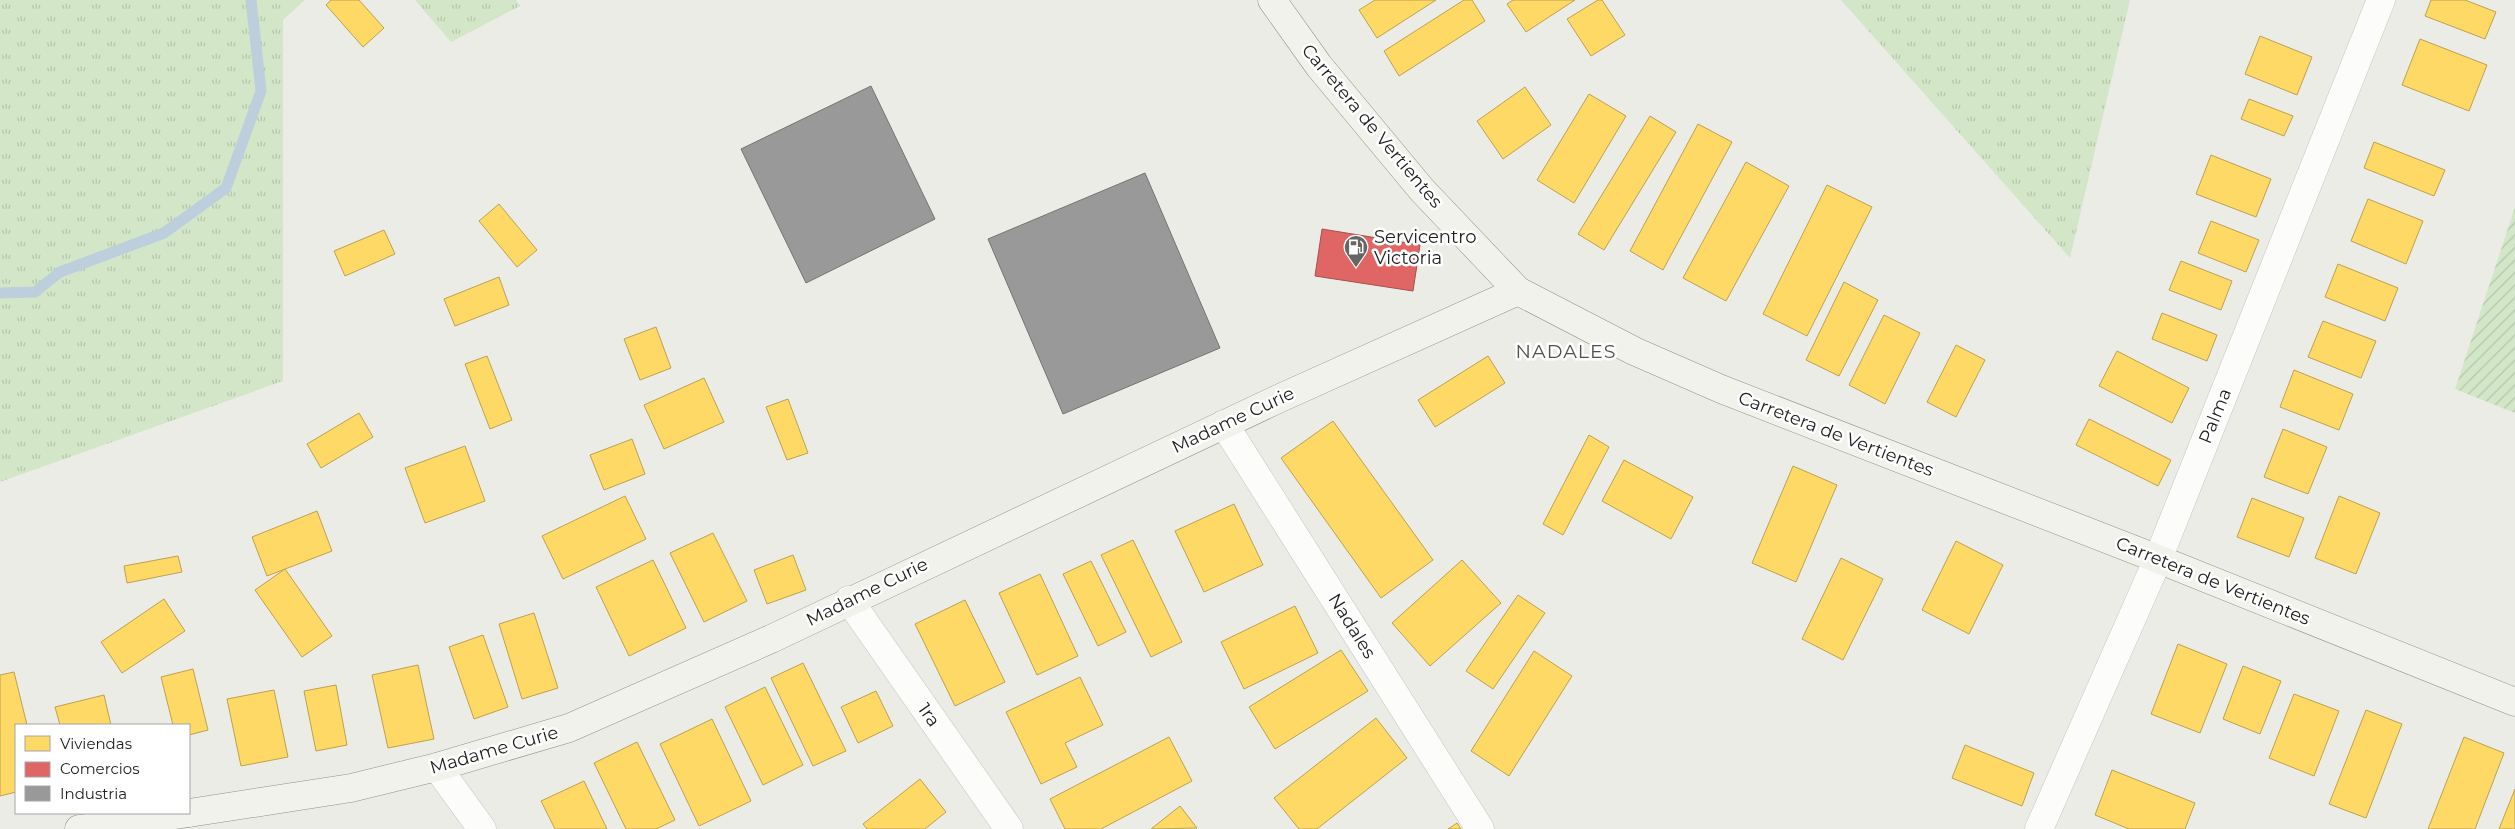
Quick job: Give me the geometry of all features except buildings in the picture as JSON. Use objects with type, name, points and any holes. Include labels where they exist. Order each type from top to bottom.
[{"type":"main road","name":"Carretera de Vertientes","points":[[1272,0],[1319,66],[1422,190],[1518,291],[1634,351],[1721,389],[2158,559],[2515,702]]},
{"type":"main road","name":"Madame Curie","points":[[190,813],[351,788],[437,767],[569,728],[771,639],[849,600],[1224,424],[1518,291]]},
{"type":"main road","name":"Madame Curie","points":[[79,829],[181,814]]},
{"type":"street","name":"Palma","points":[[2039,829],[2158,559],[2381,0]]},
{"type":"street","name":"Nadales","points":[[1224,424],[1480,829]]},
{"type":"street","name":"1ra","points":[[849,600],[1009,829]]},
{"type":"street","points":[[437,767],[482,829]]},
{"type":"green space","points":[[0,0],[305,0],[283,20],[283,381],[0,482]]},
{"type":"green space","points":[[415,0],[516,0],[520,6],[451,42]]},
{"type":"green space","points":[[1841,0],[2130,0],[2070,258]]},
{"type":"green space","points":[[2515,207],[2515,413],[2455,389]]},
{"type":"waterway","points":[[0,293],[35,292],[60,272],[164,233],[226,188],[261,91],[251,0]]},
{"type":"place","name":"Servicentro Victoria","points":[[1356,268]]},
{"type":"district","name":"NADALES","points":[[1566,351]]}]
